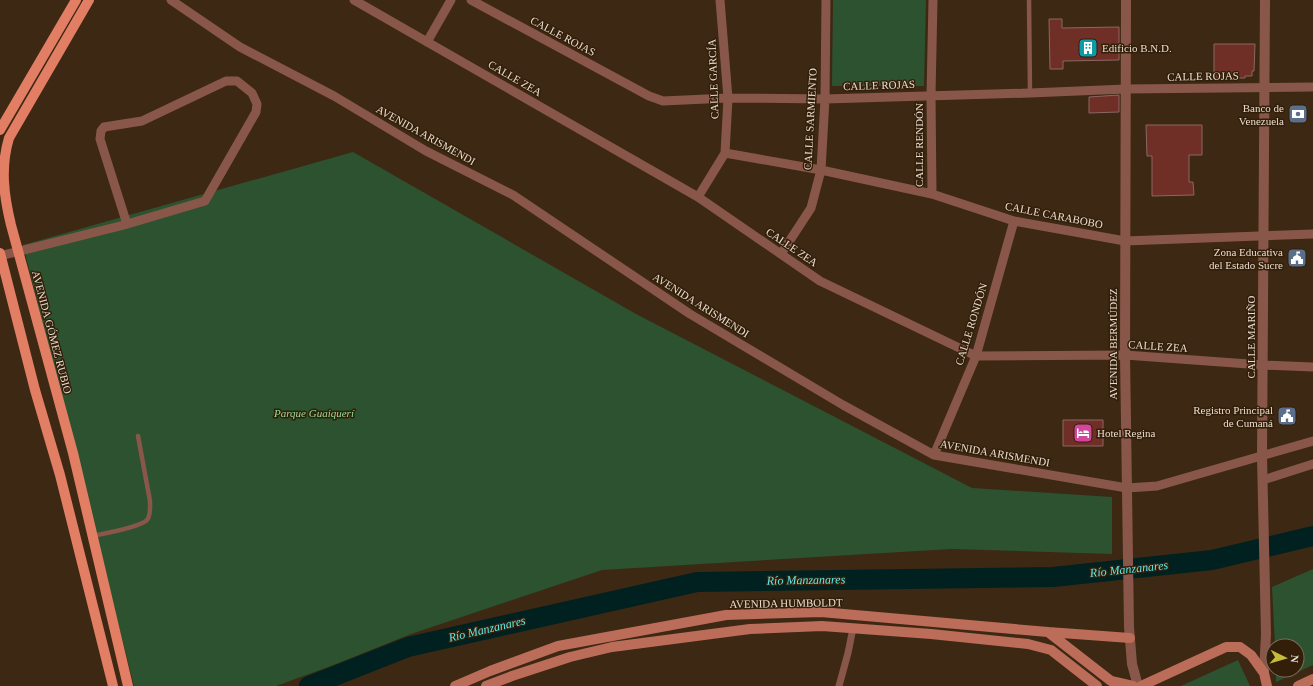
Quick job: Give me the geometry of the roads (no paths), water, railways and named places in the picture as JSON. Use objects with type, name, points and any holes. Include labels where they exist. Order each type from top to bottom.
[{"type":"main road","points":[[0,130],[76,0]]},
{"type":"main road","name":"AVENIDA GÓMEZ RUBIO","points":[[89,0],[21,117],[5,148],[2,166],[3,187],[18,251],[73,453],[128,686]]},
{"type":"main road","points":[[0,255],[60,475],[113,686]]},
{"type":"main road","name":"AVENIDA HUMBOLDT","points":[[455,686],[490,671],[558,646],[726,615],[820,612],[1130,638]]},
{"type":"main road","points":[[486,686],[570,657],[612,647],[750,629],[822,626],[931,634],[1028,644],[1051,650],[1097,686]]},
{"type":"main road","points":[[1048,632],[1111,681],[1133,686]]},
{"type":"main road","points":[[1140,686],[1226,647],[1240,647],[1251,655],[1264,673],[1267,686]]},
{"type":"main road","points":[[1298,686],[1313,680]]},
{"type":"street","name":"AVENIDA ARISMENDI","points":[[171,0],[240,47],[334,96],[426,151],[513,195],[690,314],[843,405],[934,454],[1127,488],[1157,486],[1262,457],[1313,441]]},
{"type":"street","name":"CALLE ZEA","points":[[354,0],[698,197],[820,281],[976,356],[1125,356],[1313,367]]},
{"type":"street","points":[[427,42],[451,0]]},
{"type":"street","name":"CALLE ROJAS","points":[[471,0],[649,96],[663,101],[728,98],[825,99],[1264,86],[1313,87]]},
{"type":"street","name":"CALLE GARCÍA","points":[[698,197],[725,153],[728,98],[720,0]]},
{"type":"street","name":"CALLE SARMIENTO","points":[[781,254],[811,208],[821,170],[825,99],[826,0]]},
{"type":"street","name":"CALLE RENDÓN","points":[[932,194],[931,95],[933,0]]},
{"type":"street","name":"AVENIDA BERMÚDEZ","points":[[1126,0],[1125,356],[1129,627],[1132,664],[1140,686]]},
{"type":"street","name":"CALLE MARIÑO","points":[[1264,673],[1266,634],[1262,457],[1262,365],[1265,0]]},
{"type":"street","points":[[0,255],[126,224],[205,201],[256,112],[257,104],[252,93],[237,81],[226,81],[142,121],[104,127],[100,139],[126,224]]},
{"type":"street","name":"CALLE CARABOBO","points":[[725,153],[821,170],[932,194],[1014,221],[1125,241],[1313,234]]},
{"type":"street","name":"CALLE RONDÓN","points":[[934,454],[976,356],[1014,221]]},
{"type":"street","points":[[1263,480],[1313,464]]},
{"type":"street","points":[[839,686],[853,628]]},
{"type":"lane","points":[[1029,0],[1030,93]]},
{"type":"lane","points":[[92,536],[139,525],[147,520],[150,510],[150,501],[138,436]]},
{"type":"waterway","name":"Río Manzanares","points":[[309,686],[408,647],[697,582],[1053,577],[1212,560],[1313,536]]},
{"type":"place","name":"Edificio B.N.D.","points":[[1088,48]]},
{"type":"place","name":"Banco de Venezuela","points":[[1298,114]]},
{"type":"place","name":"Zona Educativa del Estado Sucre","points":[[1297,258]]},
{"type":"place","name":"Registro Principal de Cumaná","points":[[1287,416]]},
{"type":"place","name":"Hotel Regina","points":[[1083,433]]},
{"type":"park label","name":"Parque Guaiquerí","points":[[314,413]]}]
